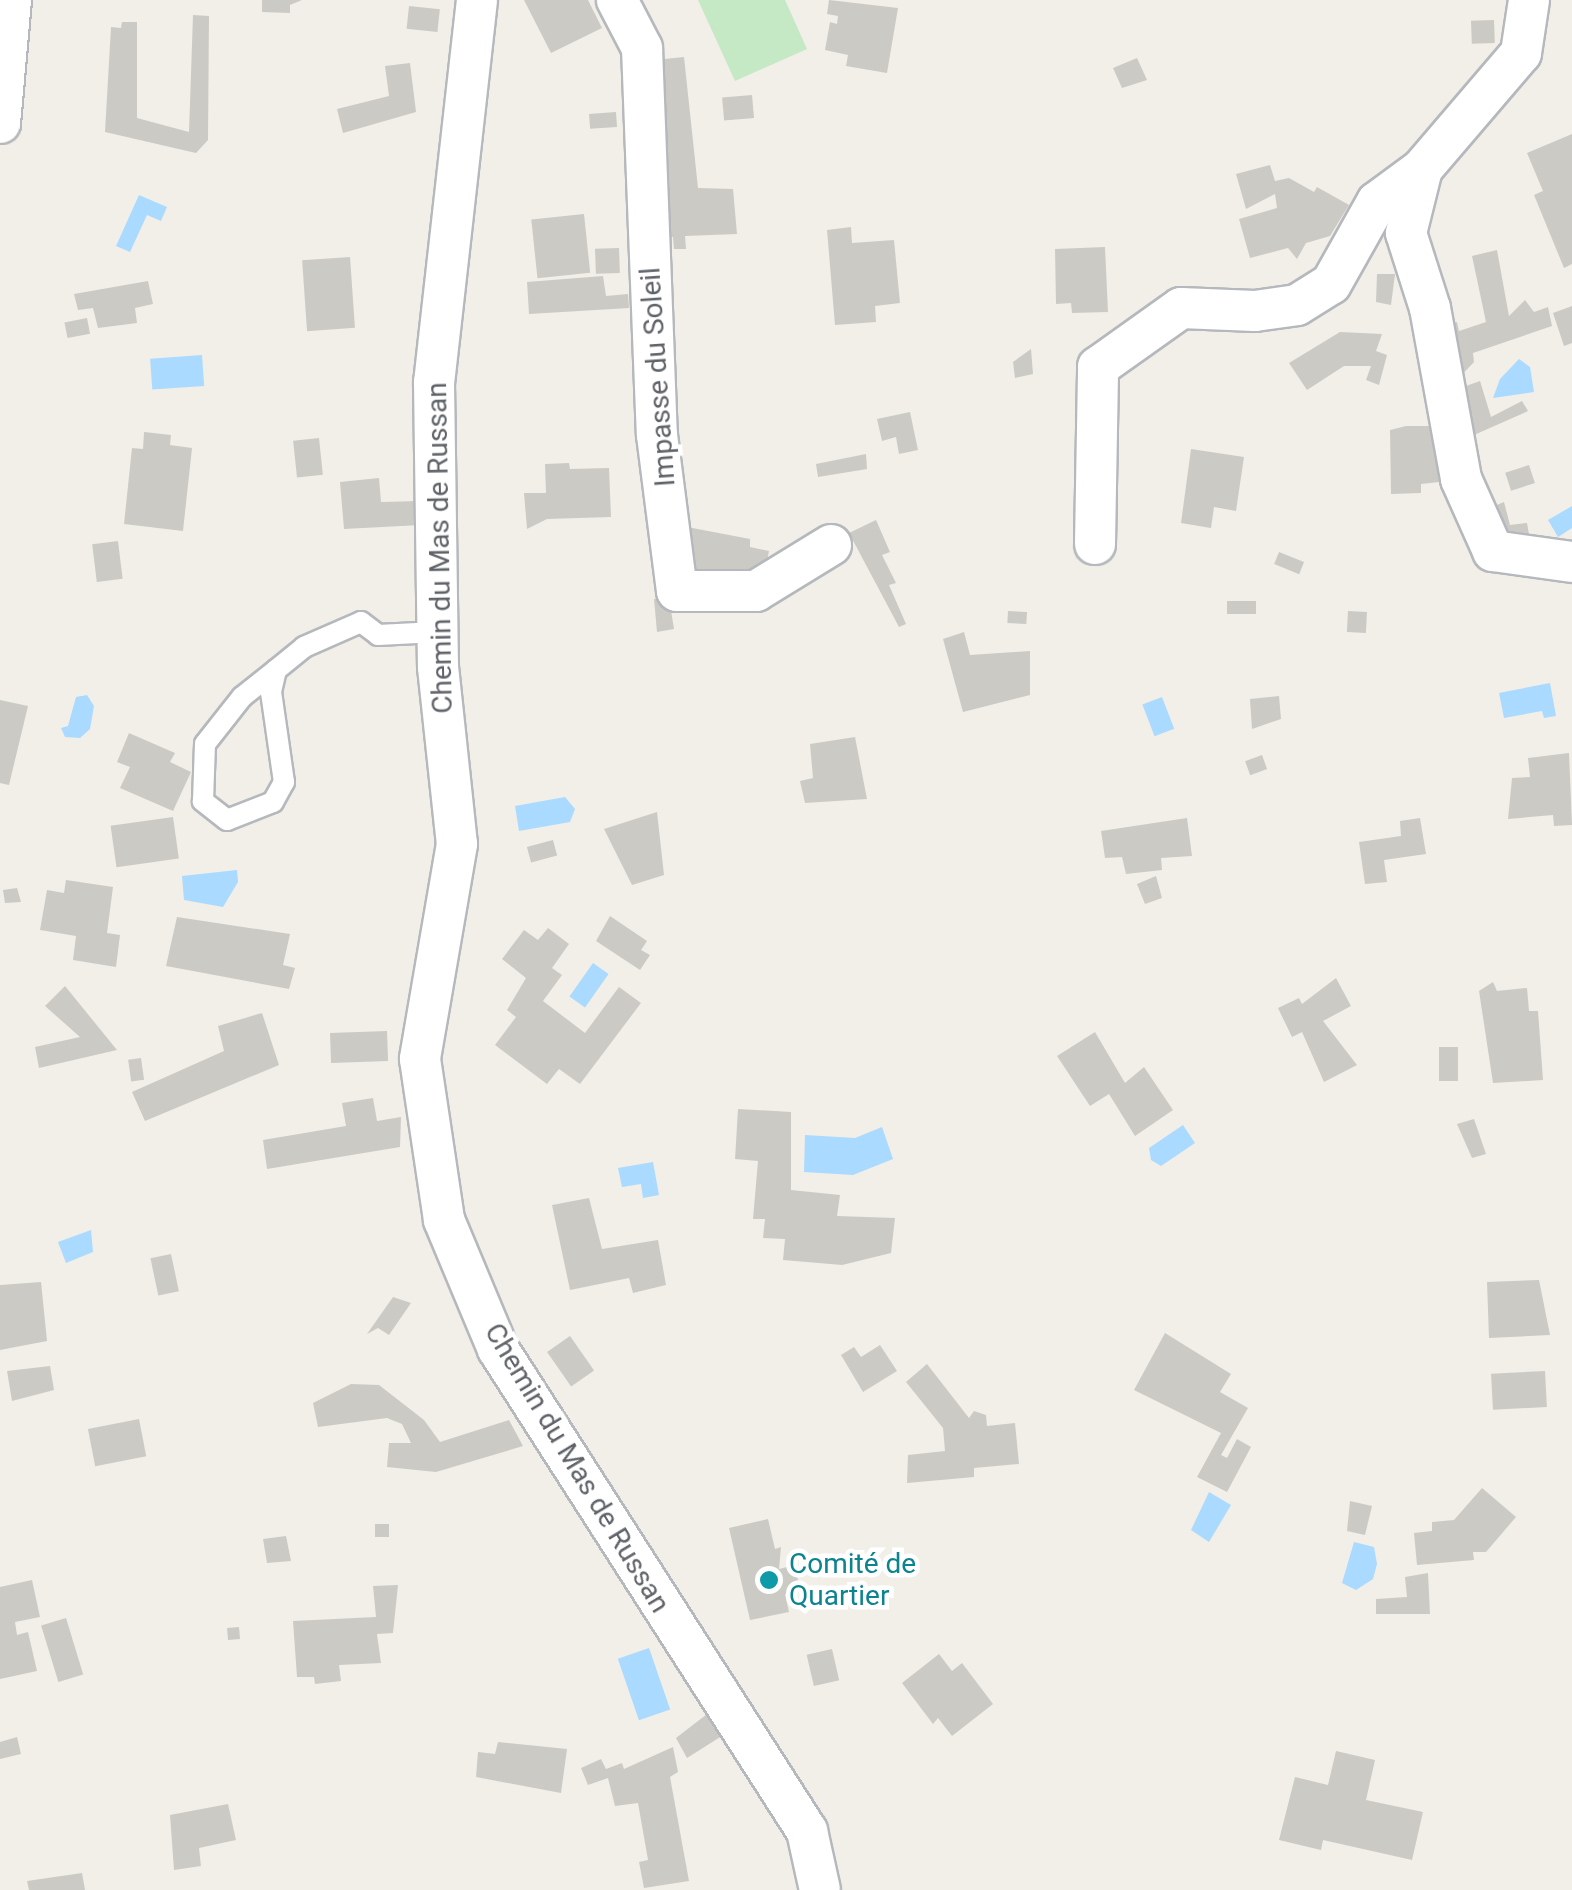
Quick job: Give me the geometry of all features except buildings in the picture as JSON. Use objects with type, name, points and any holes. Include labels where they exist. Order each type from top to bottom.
[{"type":"street","points":[[0,123],[11,0]]},
{"type":"street","name":"Chemin du Mas de Russan","points":[[477,0],[434,382],[437,632],[457,844],[420,1059],[444,1220],[498,1349],[807,1831],[820,1890]]},
{"type":"street","name":"Impasse du Soleil","points":[[617,0],[642,48],[657,434],[677,592],[756,591],[831,546]]},
{"type":"street","points":[[1096,544],[1098,367],[1181,308],[1254,311],[1308,298],[1331,284],[1376,202],[1422,169],[1521,53],[1529,0]]},
{"type":"street","points":[[1422,169],[1406,232],[1430,308],[1462,479],[1492,551],[1572,562]]},
{"type":"lane","points":[[276,670],[271,692],[284,782],[273,802],[227,820],[203,801],[205,744],[242,697],[304,647],[362,622],[378,635],[437,632]]},
{"type":"green space","points":[[698,0],[785,0],[807,49],[735,81]]},
{"type":"water","points":[[139,195],[167,207],[161,221],[147,215],[130,252],[116,246]]},
{"type":"water","points":[[202,355],[204,386],[152,390],[150,359]]},
{"type":"water","points":[[1519,359],[1530,367],[1534,392],[1493,398],[1500,379]]},
{"type":"water","points":[[1572,506],[1572,528],[1558,537],[1548,520]]},
{"type":"water","points":[[1550,683],[1556,716],[1544,718],[1542,711],[1504,718],[1499,693]]},
{"type":"water","points":[[87,695],[94,706],[90,729],[80,738],[65,737],[61,728],[68,726],[76,697]]},
{"type":"water","points":[[1162,697],[1174,729],[1155,736],[1142,705]]},
{"type":"water","points":[[565,797],[575,809],[570,822],[519,831],[515,806]]},
{"type":"water","points":[[237,870],[238,882],[223,907],[184,900],[182,876]]},
{"type":"water","points":[[593,963],[609,974],[585,1007],[569,997]]},
{"type":"water","points":[[1183,1125],[1195,1143],[1161,1166],[1151,1160],[1149,1148]]},
{"type":"water","points":[[882,1127],[893,1159],[853,1175],[804,1172],[805,1135],[855,1138]]},
{"type":"water","points":[[653,1162],[659,1195],[643,1198],[641,1184],[622,1187],[618,1168]]},
{"type":"water","points":[[91,1230],[93,1252],[66,1263],[58,1242]]},
{"type":"water","points":[[1209,1492],[1231,1505],[1209,1542],[1191,1530]]},
{"type":"water","points":[[1354,1542],[1374,1547],[1377,1564],[1373,1579],[1356,1590],[1342,1583]]},
{"type":"water","points":[[649,1648],[670,1709],[639,1720],[618,1659]]},
{"type":"place","name":"Comité de Quartier","points":[[769,1580]]}]
